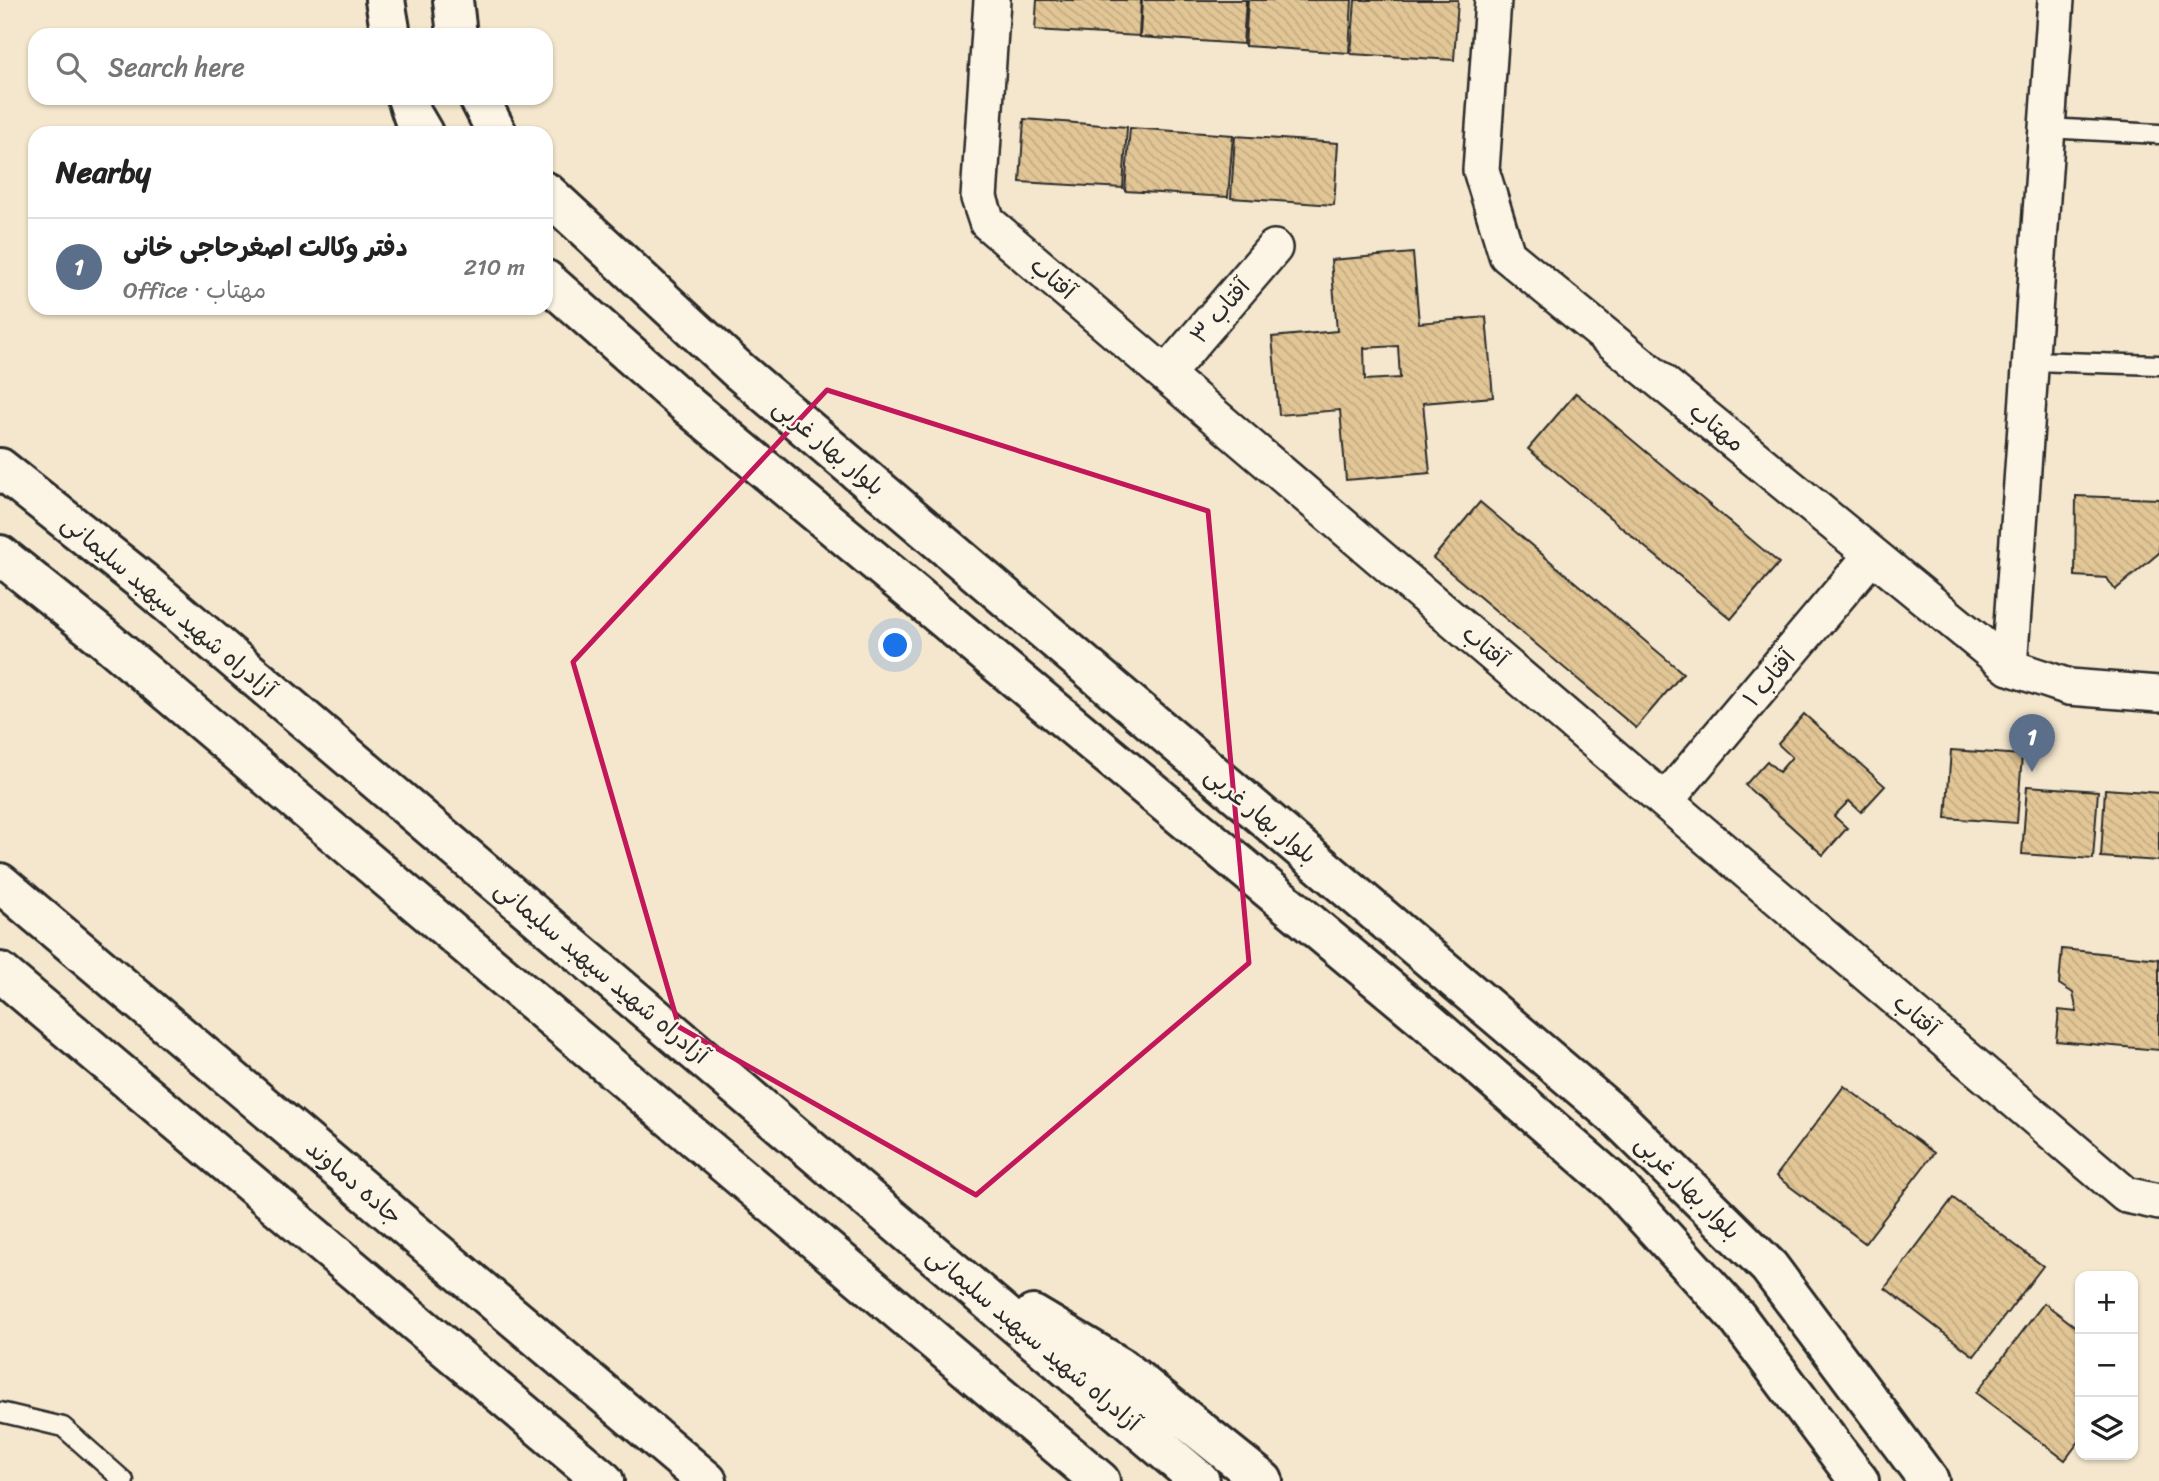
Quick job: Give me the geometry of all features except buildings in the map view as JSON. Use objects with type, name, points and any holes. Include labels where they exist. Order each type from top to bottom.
[{"type":"main road","points":[[385,0],[390,28]]},
{"type":"main road","points":[[453,0],[456,28]]},
{"type":"main road","points":[[409,105],[419,126]]},
{"type":"main road","points":[[483,105],[494,126]]},
{"type":"main road","name":"بلوار بهار غربی","points":[[553,198],[738,370],[1620,1120],[1769,1267],[1928,1481]]},
{"type":"main road","name":"بلوار بهار غربی","points":[[553,285],[685,403],[1425,1019],[1616,1185],[1736,1316],[1859,1481]]},
{"type":"main road","name":"آزادراه شهید سپهبد سلیمانی","points":[[0,468],[152,590],[1200,1481]]},
{"type":"main road","points":[[0,555],[100,635],[1100,1481]]},
{"type":"main road","name":"جاده دماوند","points":[[0,883],[707,1481]]},
{"type":"main road","points":[[0,972],[604,1481]]},
{"type":"main road","points":[[939,1258],[1122,1368],[1263,1481]]},
{"type":"street","name":"آفتاب","points":[[992,0],[979,198],[988,222],[2126,1195],[2159,1202]]},
{"type":"street","name":"مهتاب","points":[[1493,0],[1481,170],[1507,255],[2009,667],[2069,687],[2159,694]]},
{"type":"street","points":[[2009,667],[2056,0]]},
{"type":"street","name":"آفتاب ۳","points":[[1166,374],[1274,248]]},
{"type":"street","name":"آفتاب ۱","points":[[1665,801],[1872,555]]},
{"type":"lane","points":[[2046,128],[2159,134]]},
{"type":"lane","points":[[2032,361],[2159,365]]},
{"type":"lane","points":[[0,1412],[63,1427],[124,1481]]},
{"type":"highlighted area","points":[[827,390],[1208,511],[1249,963],[976,1195],[679,1027],[573,662]]},
{"type":"place","name":"دفتر وکالت اصغرحاجی خانی","points":[[2032,772]]}]
